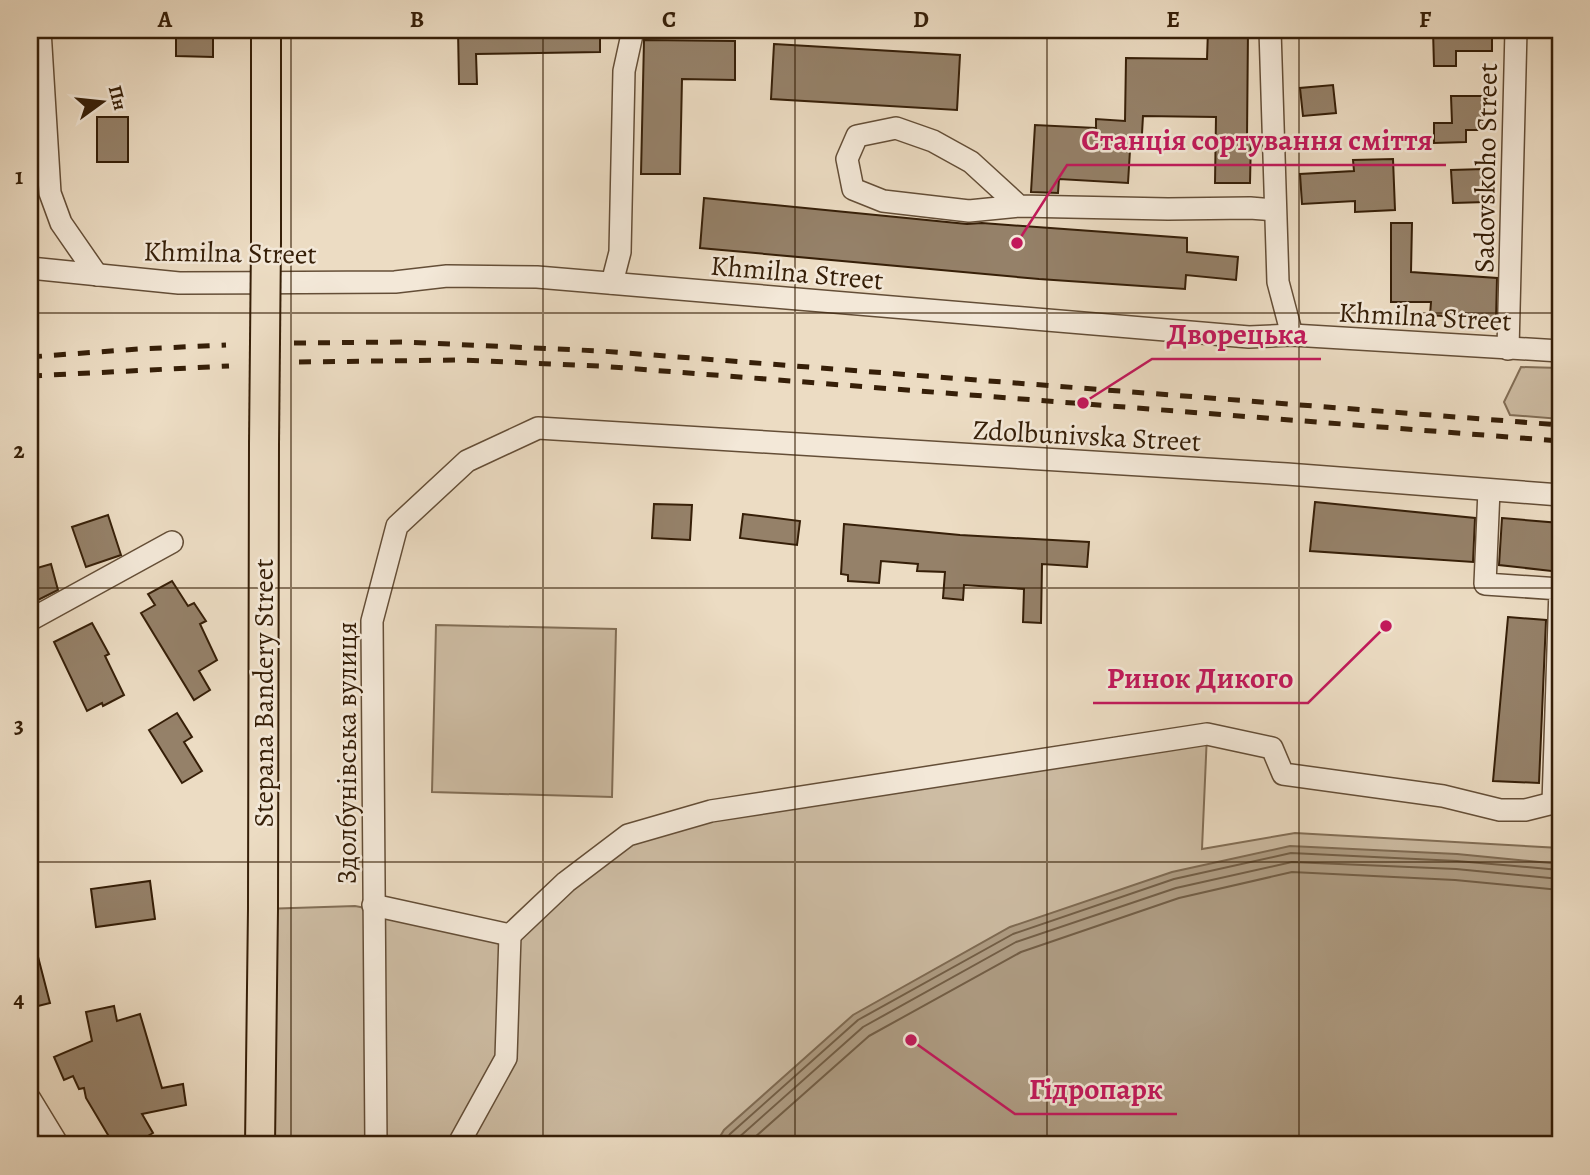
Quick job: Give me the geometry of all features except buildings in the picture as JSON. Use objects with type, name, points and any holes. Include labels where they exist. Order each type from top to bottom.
[{"type":"main road","name":"Stepana Bandery Street","points":[[260,1145],[265,30]]},
{"type":"street","points":[[40,30],[50,194],[61,223],[97,275]]},
{"type":"street","points":[[612,284],[620,252],[624,71],[633,30]]},
{"type":"street","points":[[1270,30],[1278,282],[1292,335]]},
{"type":"street","name":"Sadovskoho Street","points":[[1508,349],[1516,30]]},
{"type":"street","points":[[1019,206],[971,162],[933,141],[896,128],[857,136],[847,159],[853,189],[883,201],[969,211],[1019,206],[1275,210]]},
{"type":"street","name":"Khmilna Street","points":[[30,268],[179,284],[395,282],[447,276],[537,277],[1249,337],[1292,335],[1560,351]]},
{"type":"street","name":"Zdolbunivska Street","points":[[373,905],[372,621],[397,526],[467,460],[538,428],[1287,474],[1560,495]]},
{"type":"street","points":[[458,1145],[506,1058],[510,935],[566,882],[628,835],[711,811],[1207,734],[1272,748],[1283,774],[1443,796],[1500,810],[1525,810],[1557,804],[1560,589],[1485,584],[1489,490]]},
{"type":"street","points":[[30,620],[172,542]]},
{"type":"street","points":[[373,905],[510,935]]},
{"type":"street","name":"Здолбунівська вулиця","points":[[373,905],[376,1145]]},
{"type":"street","points":[[30,1099],[58,1145]]},
{"type":"shaded area","points":[[1521,367],[1560,368],[1560,419],[1510,415],[1504,402]]},
{"type":"shaded area","points":[[436,625],[616,629],[612,797],[432,792]]},
{"type":"shaded area","points":[[1207,734],[1202,849],[1295,833],[1560,848],[1560,1145],[260,1145],[263,909],[355,906],[510,935],[628,835]]},
{"type":"water","points":[[1290,846],[1457,854],[1560,864],[1560,1145],[715,1145],[724,1130],[853,1015],[1010,927],[1172,872]]},
{"type":"railway","points":[[294,343],[404,342],[601,351],[1560,425]]},
{"type":"railway","points":[[30,357],[226,345]]},
{"type":"railway","points":[[299,362],[460,360],[599,366],[1560,441]]},
{"type":"railway","points":[[30,376],[229,366]]},
{"type":"place","name":"Станція сортування сміття","points":[[1017,243]]},
{"type":"place","name":"Дворецька","points":[[1083,403]]},
{"type":"place","name":"Ринок Дикого","points":[[1386,626]]},
{"type":"place","name":"Гідропарк","points":[[911,1040]]}]
